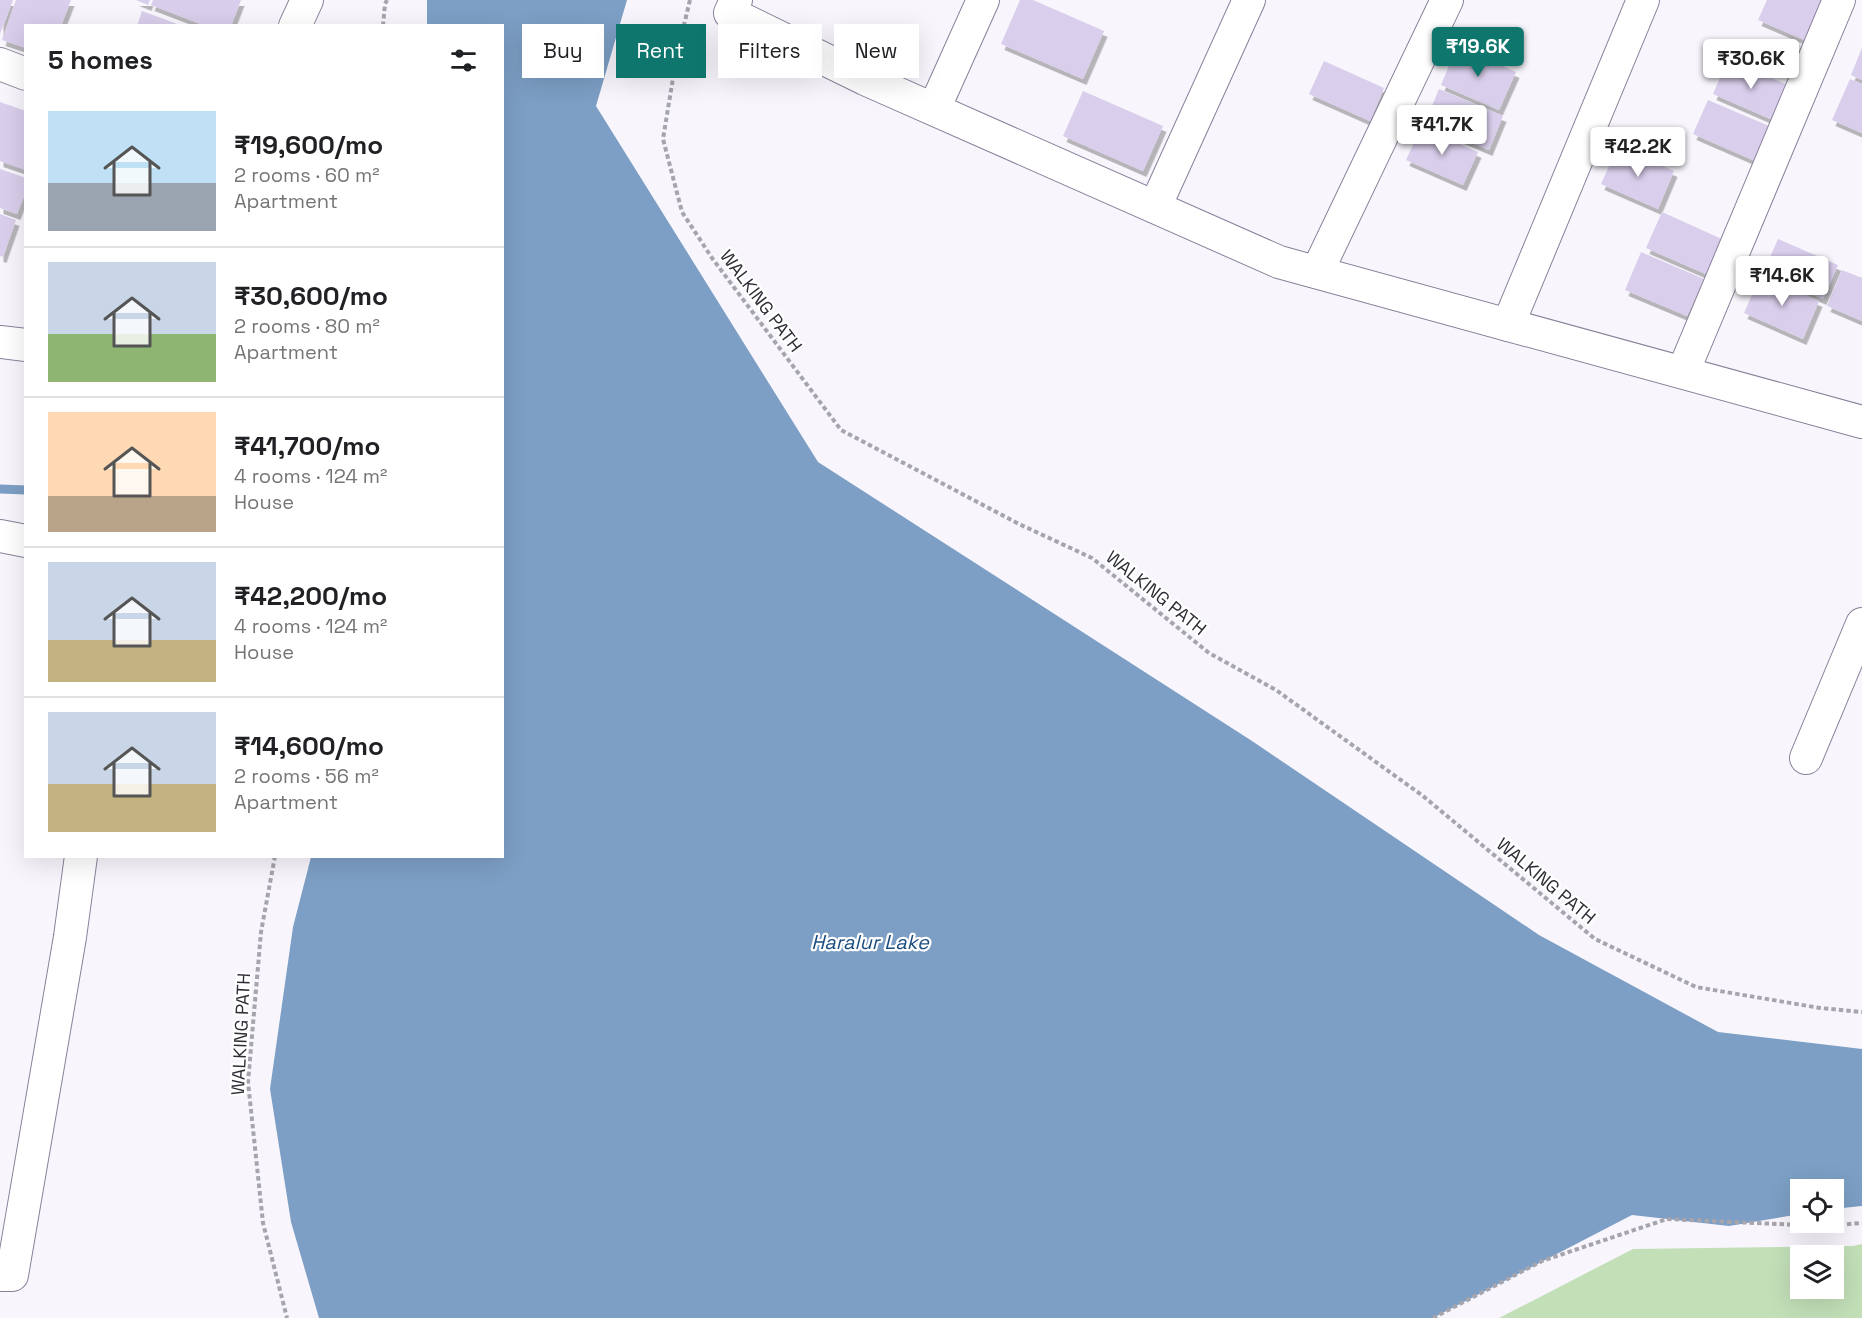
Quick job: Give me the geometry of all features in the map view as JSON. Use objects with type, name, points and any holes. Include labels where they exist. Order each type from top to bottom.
[{"type":"street","points":[[296,24],[307,0]]},
{"type":"street","points":[[736,0],[730,13],[865,79],[1279,262],[1862,422]]},
{"type":"street","points":[[934,109],[983,0]]},
{"type":"street","points":[[1155,207],[1249,0]]},
{"type":"street","points":[[1317,272],[1447,0]]},
{"type":"street","points":[[1508,325],[1643,0]]},
{"type":"street","points":[[1683,372],[1839,0]]},
{"type":"street","points":[[0,64],[24,73]]},
{"type":"street","points":[[0,342],[24,345]]},
{"type":"street","points":[[0,536],[24,541]]},
{"type":"street","points":[[1806,758],[1862,624]]},
{"type":"street","points":[[0,1275],[12,1275],[70,937],[81,858]]},
{"type":"path","points":[[383,24],[387,0]]},
{"type":"path","name":"WALKING PATH","points":[[690,0],[677,54],[663,139],[682,212],[712,258],[841,430],[1019,524],[1092,558],[1209,653],[1276,690],[1423,796],[1595,939],[1696,987],[1820,1008],[1862,1012]]},
{"type":"path","name":"WALKING PATH","points":[[275,858],[261,932],[248,1082],[263,1223],[287,1318]]},
{"type":"path","points":[[1432,1318],[1542,1262],[1667,1219],[1822,1226],[1862,1223]]},
{"type":"green space","points":[[1862,1244],[1862,1318],[1499,1318],[1633,1249],[1790,1247],[1790,1299],[1844,1299],[1844,1246]]},
{"type":"water","name":"Haralur Lake","points":[[427,0],[627,0],[620,24],[616,24],[616,38],[596,106],[818,462],[1252,741],[1539,935],[1718,1032],[1862,1049],[1862,1206],[1844,1208],[1844,1179],[1790,1179],[1790,1216],[1729,1226],[1632,1215],[1433,1318],[319,1318],[291,1222],[270,1089],[293,927],[311,858],[504,858],[504,24],[427,24]]},
{"type":"building","points":[[0,0],[13,0],[0,34]]},
{"type":"building","points":[[16,0],[71,0],[62,24],[24,24],[24,47],[2,40]]},
{"type":"building","points":[[136,0],[150,0],[148,5]]},
{"type":"building","points":[[153,0],[241,0],[232,24],[201,24],[151,5]]},
{"type":"building","points":[[1020,0],[1033,0],[1104,31],[1083,79],[1001,44]]},
{"type":"building","points":[[1767,0],[1827,0],[1809,42],[1758,20]]},
{"type":"building","points":[[142,11],[177,24],[138,24]]},
{"type":"building","points":[[1457,46],[1516,72],[1499,110],[1441,85]]},
{"type":"building","points":[[1862,48],[1862,80],[1851,75]]},
{"type":"building","points":[[1728,59],[1790,86],[1775,121],[1713,94]]},
{"type":"building","points":[[1324,61],[1384,88],[1370,121],[1309,94]]},
{"type":"building","points":[[1850,79],[1862,84],[1862,133],[1832,120]]},
{"type":"building","points":[[1439,89],[1503,116],[1489,150],[1425,123]]},
{"type":"building","points":[[1083,91],[1163,126],[1143,171],[1063,136]]},
{"type":"building","points":[[1708,100],[1776,129],[1762,164],[1693,134]]},
{"type":"building","points":[[0,102],[24,110],[24,169],[0,161]]},
{"type":"building","points":[[1421,127],[1478,152],[1463,185],[1406,160]]},
{"type":"building","points":[[1618,146],[1674,171],[1658,209],[1601,184]]},
{"type":"building","points":[[0,169],[24,177],[24,196],[17,214],[0,208]]},
{"type":"building","points":[[1662,212],[1724,240],[1708,275],[1646,248]]},
{"type":"building","points":[[0,214],[16,220],[3,257],[0,256]]},
{"type":"building","points":[[1778,239],[1838,265],[1823,299],[1763,273]]},
{"type":"building","points":[[1641,252],[1704,279],[1687,316],[1625,290]]},
{"type":"building","points":[[1842,270],[1862,278],[1862,321],[1827,306]]},
{"type":"building","points":[[1760,276],[1819,301],[1803,339],[1744,313]]},
{"type":"waterway","points":[[0,489],[24,490]]}]
